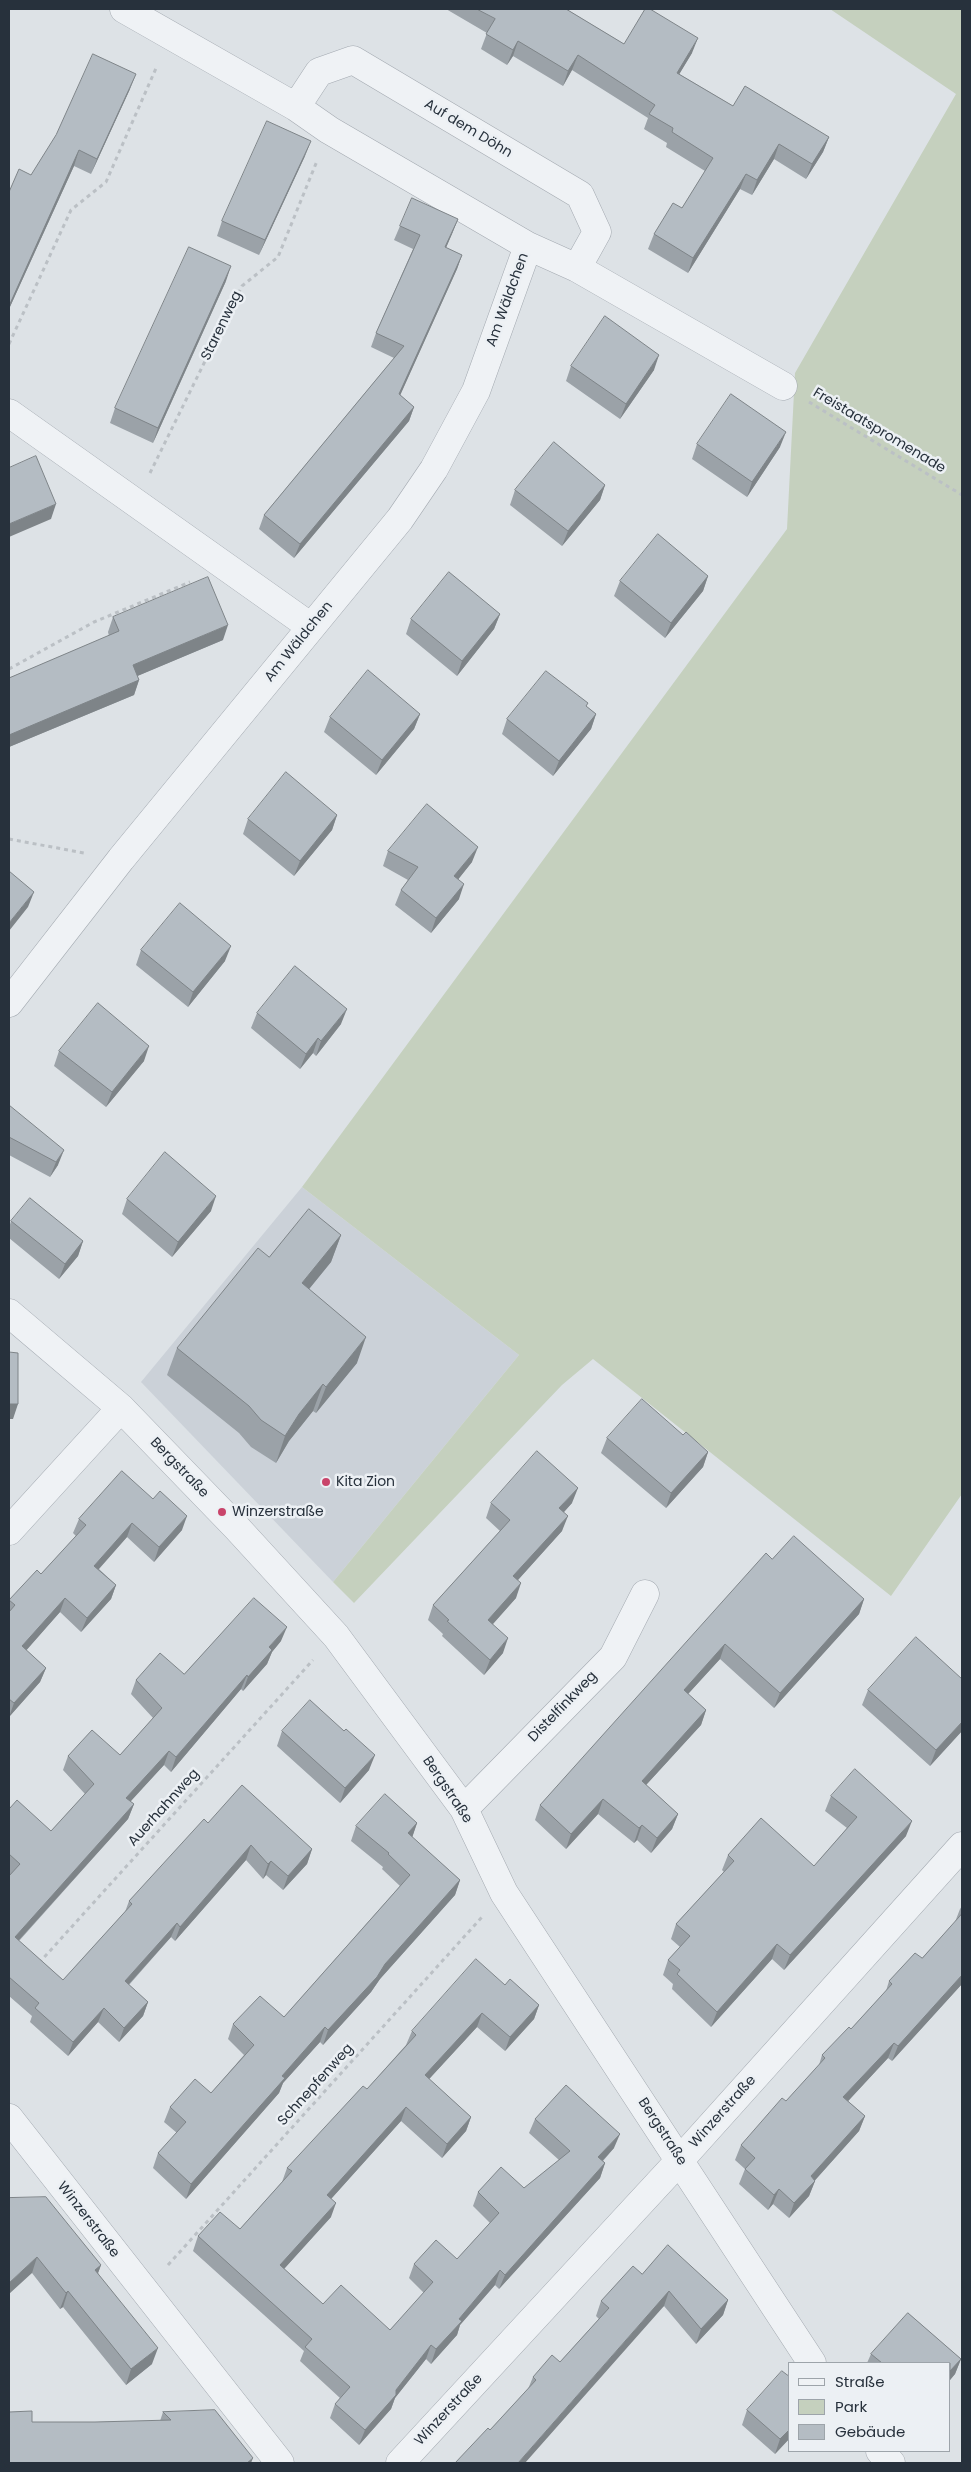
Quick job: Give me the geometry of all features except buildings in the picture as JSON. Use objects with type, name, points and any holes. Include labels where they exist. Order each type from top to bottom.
[{"type":"street","points":[[124,9],[296,107],[330,130],[528,246],[577,268],[783,386]]},
{"type":"street","name":"Auf dem Döhn","points":[[296,107],[319,72],[353,60],[580,195],[597,232],[577,268]]},
{"type":"street","name":"Am Wäldchen","points":[[9,1003],[121,859],[400,518],[434,469],[476,391],[528,246]]},
{"type":"street","points":[[9,413],[311,627]]},
{"type":"street","name":"Bergstraße","points":[[9,1313],[121,1408],[237,1528],[336,1636],[464,1809],[504,1893],[811,2362]]},
{"type":"street","points":[[9,1531],[121,1408]]},
{"type":"street","name":"Distelfinkweg","points":[[464,1809],[613,1657],[645,1594]]},
{"type":"street","name":"Winzerstraße","points":[[400,2463],[680,2160],[962,1846]]},
{"type":"street","name":"Winzerstraße","points":[[9,2118],[280,2463]]},
{"type":"street","points":[[881,2452],[890,2463]]},
{"type":"path","points":[[9,344],[71,210],[106,182],[171,37]]},
{"type":"path","name":"Starenweg","points":[[135,503],[242,286],[278,256],[330,130]]},
{"type":"path","name":"Freistaatspromenade","points":[[783,386],[962,494]]},
{"type":"path","points":[[9,670],[94,622],[225,567]]},
{"type":"path","points":[[9,839],[121,859]]},
{"type":"path","name":"Auerhahnweg","points":[[35,1967],[336,1636]]},
{"type":"path","name":"Schnepfenweg","points":[[144,2292],[504,1893]]},
{"type":"shaded area","name":"Kita Zion","points":[[302,1187],[519,1355],[333,1582],[141,1382]]},
{"type":"green space","points":[[830,9],[962,9],[962,1494],[891,1596],[593,1359],[562,1385],[354,1603],[333,1582],[519,1355],[302,1187],[787,529],[795,373],[956,94]]},
{"type":"place","name":"Kita Zion","points":[[326,1482]]},
{"type":"place","name":"Winzerstraße","points":[[222,1512]]}]
